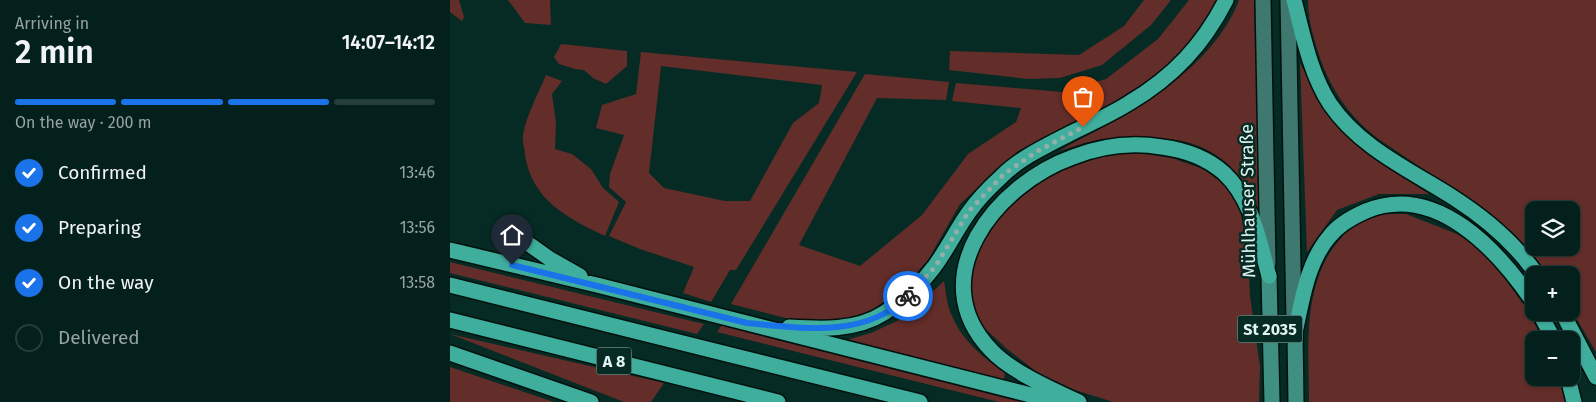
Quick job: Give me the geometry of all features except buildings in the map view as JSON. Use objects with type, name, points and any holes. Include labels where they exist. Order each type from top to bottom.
[{"type":"highway","points":[[747,323],[825,329],[844,327],[861,323],[882,314],[905,299],[935,267],[969,211],[1004,174],[1054,142],[1128,104],[1160,82],[1185,61],[1208,32],[1226,0]]},
{"type":"highway","points":[[1294,0],[1316,75],[1327,98],[1346,124],[1371,146],[1397,164],[1453,197],[1486,221],[1521,254],[1530,266]]},
{"type":"highway","points":[[1079,402],[1032,379],[992,352],[976,331],[967,308],[964,276],[974,243],[981,228],[999,206],[1030,180],[1053,165],[1072,157],[1110,147],[1153,145],[1200,157],[1212,163],[1225,174],[1243,197],[1269,276]]},
{"type":"highway","points":[[1295,333],[1305,288],[1312,268],[1319,251],[1329,237],[1350,219],[1376,207],[1392,203],[1406,204],[1436,211],[1472,233],[1504,263],[1525,291]]},
{"type":"highway","points":[[512,232],[557,263],[601,286]]},
{"type":"highway","points":[[450,250],[601,286],[1058,402]]},
{"type":"highway","name":"A 8","points":[[450,285],[920,402]]},
{"type":"highway","name":"A 8","points":[[450,320],[778,402]]},
{"type":"highway","points":[[1567,321],[1596,377]]},
{"type":"highway","points":[[450,353],[591,402]]},
{"type":"highway","points":[[1570,386],[1574,402]]},
{"type":"main road","name":"Mühlhauser Straße","points":[[1262,0],[1272,402]]},
{"type":"main road","name":"St 2035","points":[[1288,0],[1295,333]]},
{"type":"main road","points":[[1295,333],[1296,402]]},
{"type":"shaded area","points":[[450,0],[459,0],[464,17],[462,21],[450,12]]},
{"type":"shaded area","points":[[508,0],[550,0],[551,25],[525,23]]},
{"type":"shaded area","points":[[1144,0],[1171,0],[1151,25],[1102,65],[1060,78],[1028,79],[949,70],[950,51],[1079,55],[1124,26]]},
{"type":"shaded area","points":[[1189,0],[1218,0],[1204,25],[1181,53],[1158,74],[1092,116],[1018,151],[960,204],[928,260],[901,290],[860,318],[805,323],[731,304],[865,74],[949,82],[946,100],[877,98],[799,245],[860,266],[922,215],[968,154],[1016,122],[1021,108],[952,101],[956,83],[1062,92],[1106,79],[1158,39]]},
{"type":"shaded area","points":[[1239,0],[1254,0],[1260,220],[1247,188],[1236,173],[1225,161],[1212,152],[1198,146],[1168,139],[1115,138],[1092,141],[1059,151],[1132,111],[1155,96],[1193,66],[1215,42]]},
{"type":"shaded area","points":[[1308,0],[1596,0],[1596,352],[1578,321],[1580,321],[1580,266],[1541,266],[1533,256],[1580,256],[1580,201],[1525,201],[1525,246],[1489,213],[1380,140],[1357,120],[1339,97],[1325,71],[1315,42],[1309,16]]},
{"type":"shaded area","points":[[561,44],[627,51],[627,66],[606,84],[593,78],[584,70],[559,64],[554,57]]},
{"type":"shaded area","points":[[641,52],[857,72],[736,270],[730,270],[711,302],[683,293],[694,267],[640,249],[609,236],[626,202],[609,187],[610,174],[624,135],[596,128],[602,105],[636,94]],"holes":[[[661,66],[822,85],[819,103],[793,123],[750,201],[725,201],[664,188],[649,173]]]},
{"type":"shaded area","points":[[1300,63],[1322,104],[1343,131],[1369,154],[1429,194],[1379,194],[1337,210],[1307,252]]},
{"type":"shaded area","points":[[546,75],[562,81],[552,94],[556,123],[555,149],[572,154],[591,169],[603,188],[619,202],[605,236],[577,222],[553,206],[543,196],[529,171],[523,141],[524,129]]},
{"type":"shaded area","points":[[1138,153],[1172,158],[1203,169],[1228,187],[1239,203],[1248,252],[1250,296],[1260,367],[1259,402],[1113,402],[1075,390],[1038,373],[982,326],[974,306],[971,290],[973,265],[987,229],[1034,185],[1054,173],[1082,162],[1112,155]]},
{"type":"shaded area","points":[[1378,214],[1406,214],[1457,234],[1482,250],[1525,307],[1525,321],[1533,321],[1538,331],[1525,331],[1525,386],[1561,386],[1567,402],[1309,402],[1310,315],[1320,274],[1329,254],[1342,237],[1354,226]]},
{"type":"shaded area","points":[[450,262],[704,324],[697,334],[450,273]]},
{"type":"shaded area","points":[[944,281],[949,308],[956,325],[974,348],[1005,372],[1004,380],[843,341],[871,333],[914,313]]},
{"type":"shaded area","points":[[724,322],[1036,402],[999,402],[717,332]]},
{"type":"shaded area","points":[[450,334],[664,383],[651,402],[624,402]]},
{"type":"shaded area","points":[[450,367],[554,402],[450,402]]},
{"type":"way so far","points":[[908,296],[935,267],[969,211],[1004,174],[1036,152],[1083,127]]},
{"type":"route","points":[[512,265],[747,323],[803,328],[825,329],[861,323],[882,314],[908,296]]}]
